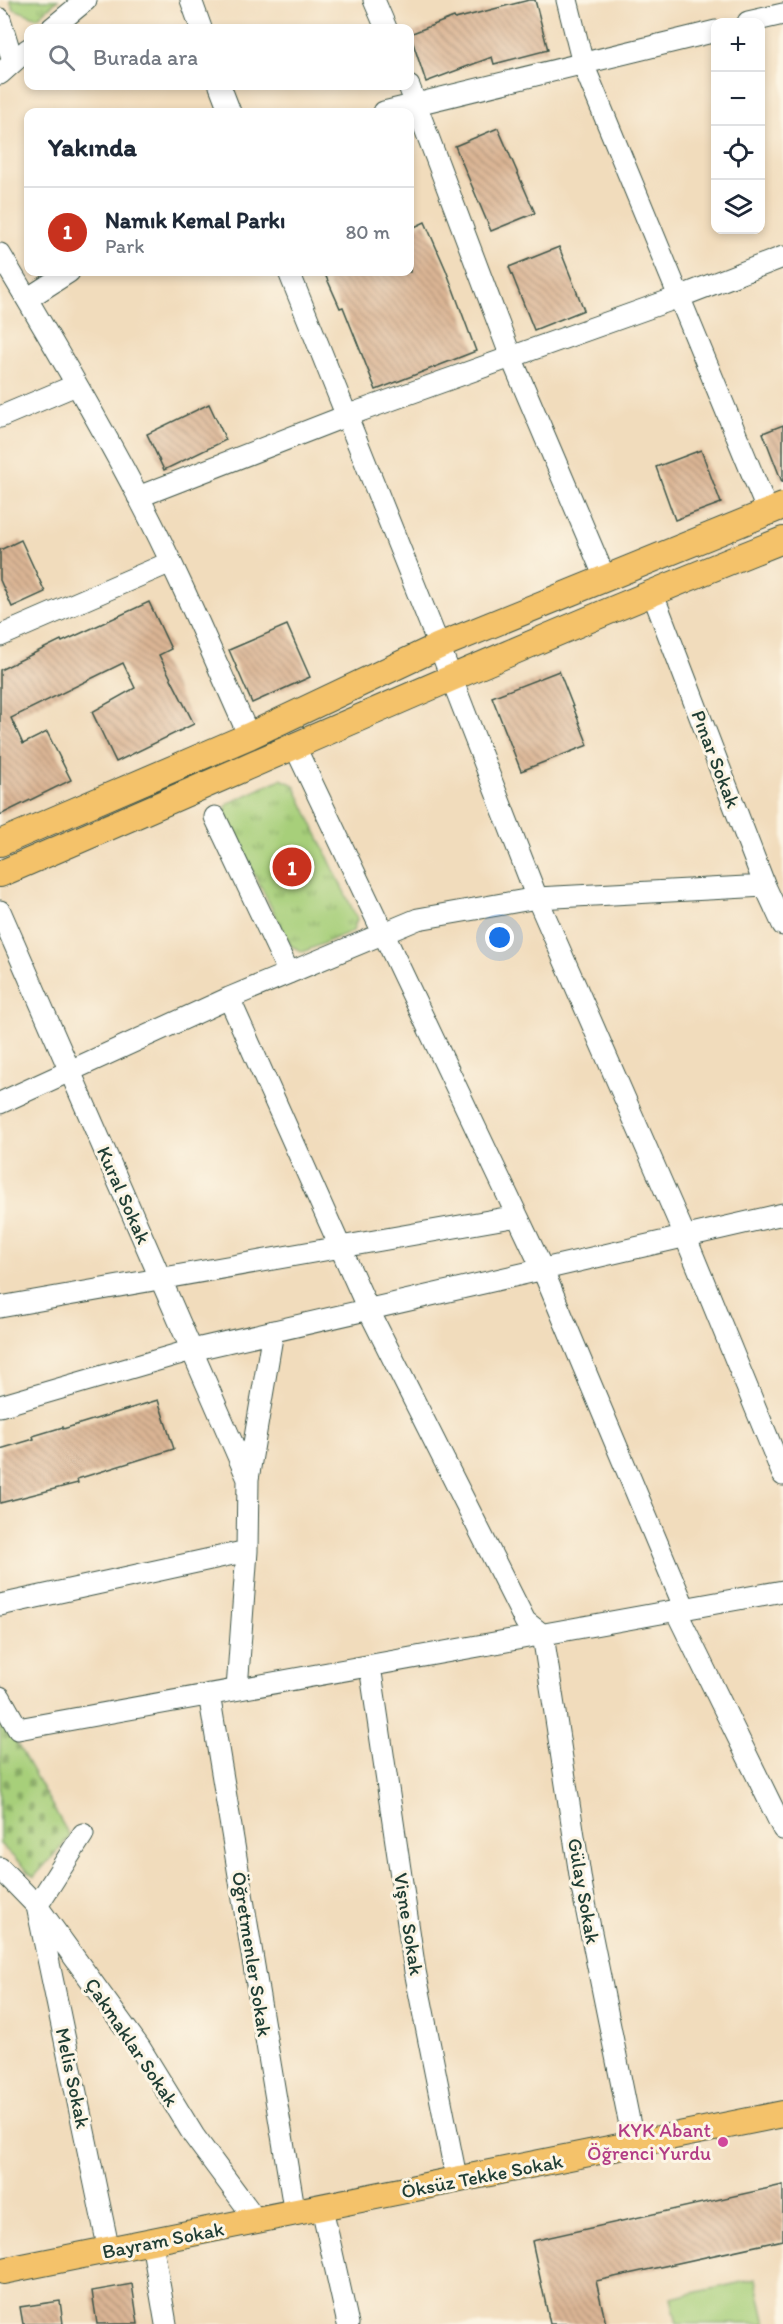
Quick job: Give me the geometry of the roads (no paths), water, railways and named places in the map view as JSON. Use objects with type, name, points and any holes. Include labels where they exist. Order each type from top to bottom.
[{"type":"main road","points":[[0,843],[249,736],[439,646],[776,509]]},
{"type":"main road","points":[[0,874],[295,747],[450,677],[783,540]]},
{"type":"main road","name":"Öksüz Tekke Sokak","points":[[322,2208],[783,2114]]},
{"type":"main road","name":"Bayram Sokak","points":[[1,2276],[109,2251],[322,2208]]},
{"type":"street","points":[[57,24],[86,0]]},
{"type":"street","points":[[191,0],[200,24]]},
{"type":"street","points":[[374,0],[384,24]]},
{"type":"street","points":[[567,0],[583,64],[679,297],[776,509]]},
{"type":"street","points":[[765,18],[783,14]]},
{"type":"street","points":[[0,19],[14,61]]},
{"type":"street","points":[[390,108],[413,94],[583,64],[711,32]]},
{"type":"street","points":[[222,90],[228,108]]},
{"type":"street","points":[[413,94],[511,357],[605,579]]},
{"type":"street","points":[[0,254],[138,497],[171,562],[249,736]]},
{"type":"street","points":[[138,497],[346,416],[679,297],[783,257]]},
{"type":"street","points":[[27,299],[63,276]]},
{"type":"street","points":[[291,276],[537,898],[685,1236],[783,1476]]},
{"type":"street","points":[[0,417],[76,385]]},
{"type":"street","points":[[0,636],[171,562]]},
{"type":"street","name":"Pınar Sokak","points":[[652,592],[765,886],[783,925]]},
{"type":"street","points":[[295,747],[542,1268],[681,1610],[783,1829]]},
{"type":"street","points":[[215,817],[289,973]]},
{"type":"street","points":[[0,1103],[229,998],[418,919],[537,898],[765,886]]},
{"type":"street","name":"Kural Sokak","points":[[0,911],[248,1479]]},
{"type":"street","points":[[229,998],[368,1309],[525,1621],[543,1635]]},
{"type":"street","points":[[0,1406],[192,1350],[783,1214]]},
{"type":"street","points":[[0,1307],[517,1216]]},
{"type":"street","points":[[237,1689],[247,1551],[248,1479],[273,1331]]},
{"type":"street","points":[[0,1605],[247,1551]]},
{"type":"street","points":[[0,1697],[18,1729],[783,1591]]},
{"type":"street","name":"Gülay Sokak","points":[[543,1635],[582,1888],[634,2145]]},
{"type":"street","name":"Vişne Sokak","points":[[370,1666],[415,1971],[457,2182]]},
{"type":"street","name":"Öğretmenler Sokak","points":[[209,1694],[296,2214]]},
{"type":"street","points":[[37,1906],[83,1834]]},
{"type":"street","name":"Çakmaklar Sokak","points":[[0,1868],[37,1906],[140,2048],[194,2136],[257,2221]]},
{"type":"street","name":"Melis Sokak","points":[[37,1906],[109,2251]]},
{"type":"street","points":[[322,2208],[348,2324]]},
{"type":"street","points":[[152,2242],[166,2324]]},
{"type":"place","name":"Namık Kemal Parkı","points":[[292,867]]},
{"type":"place","name":"KYK Abant Öğrenci Yurdu","points":[[723,2142]]}]
